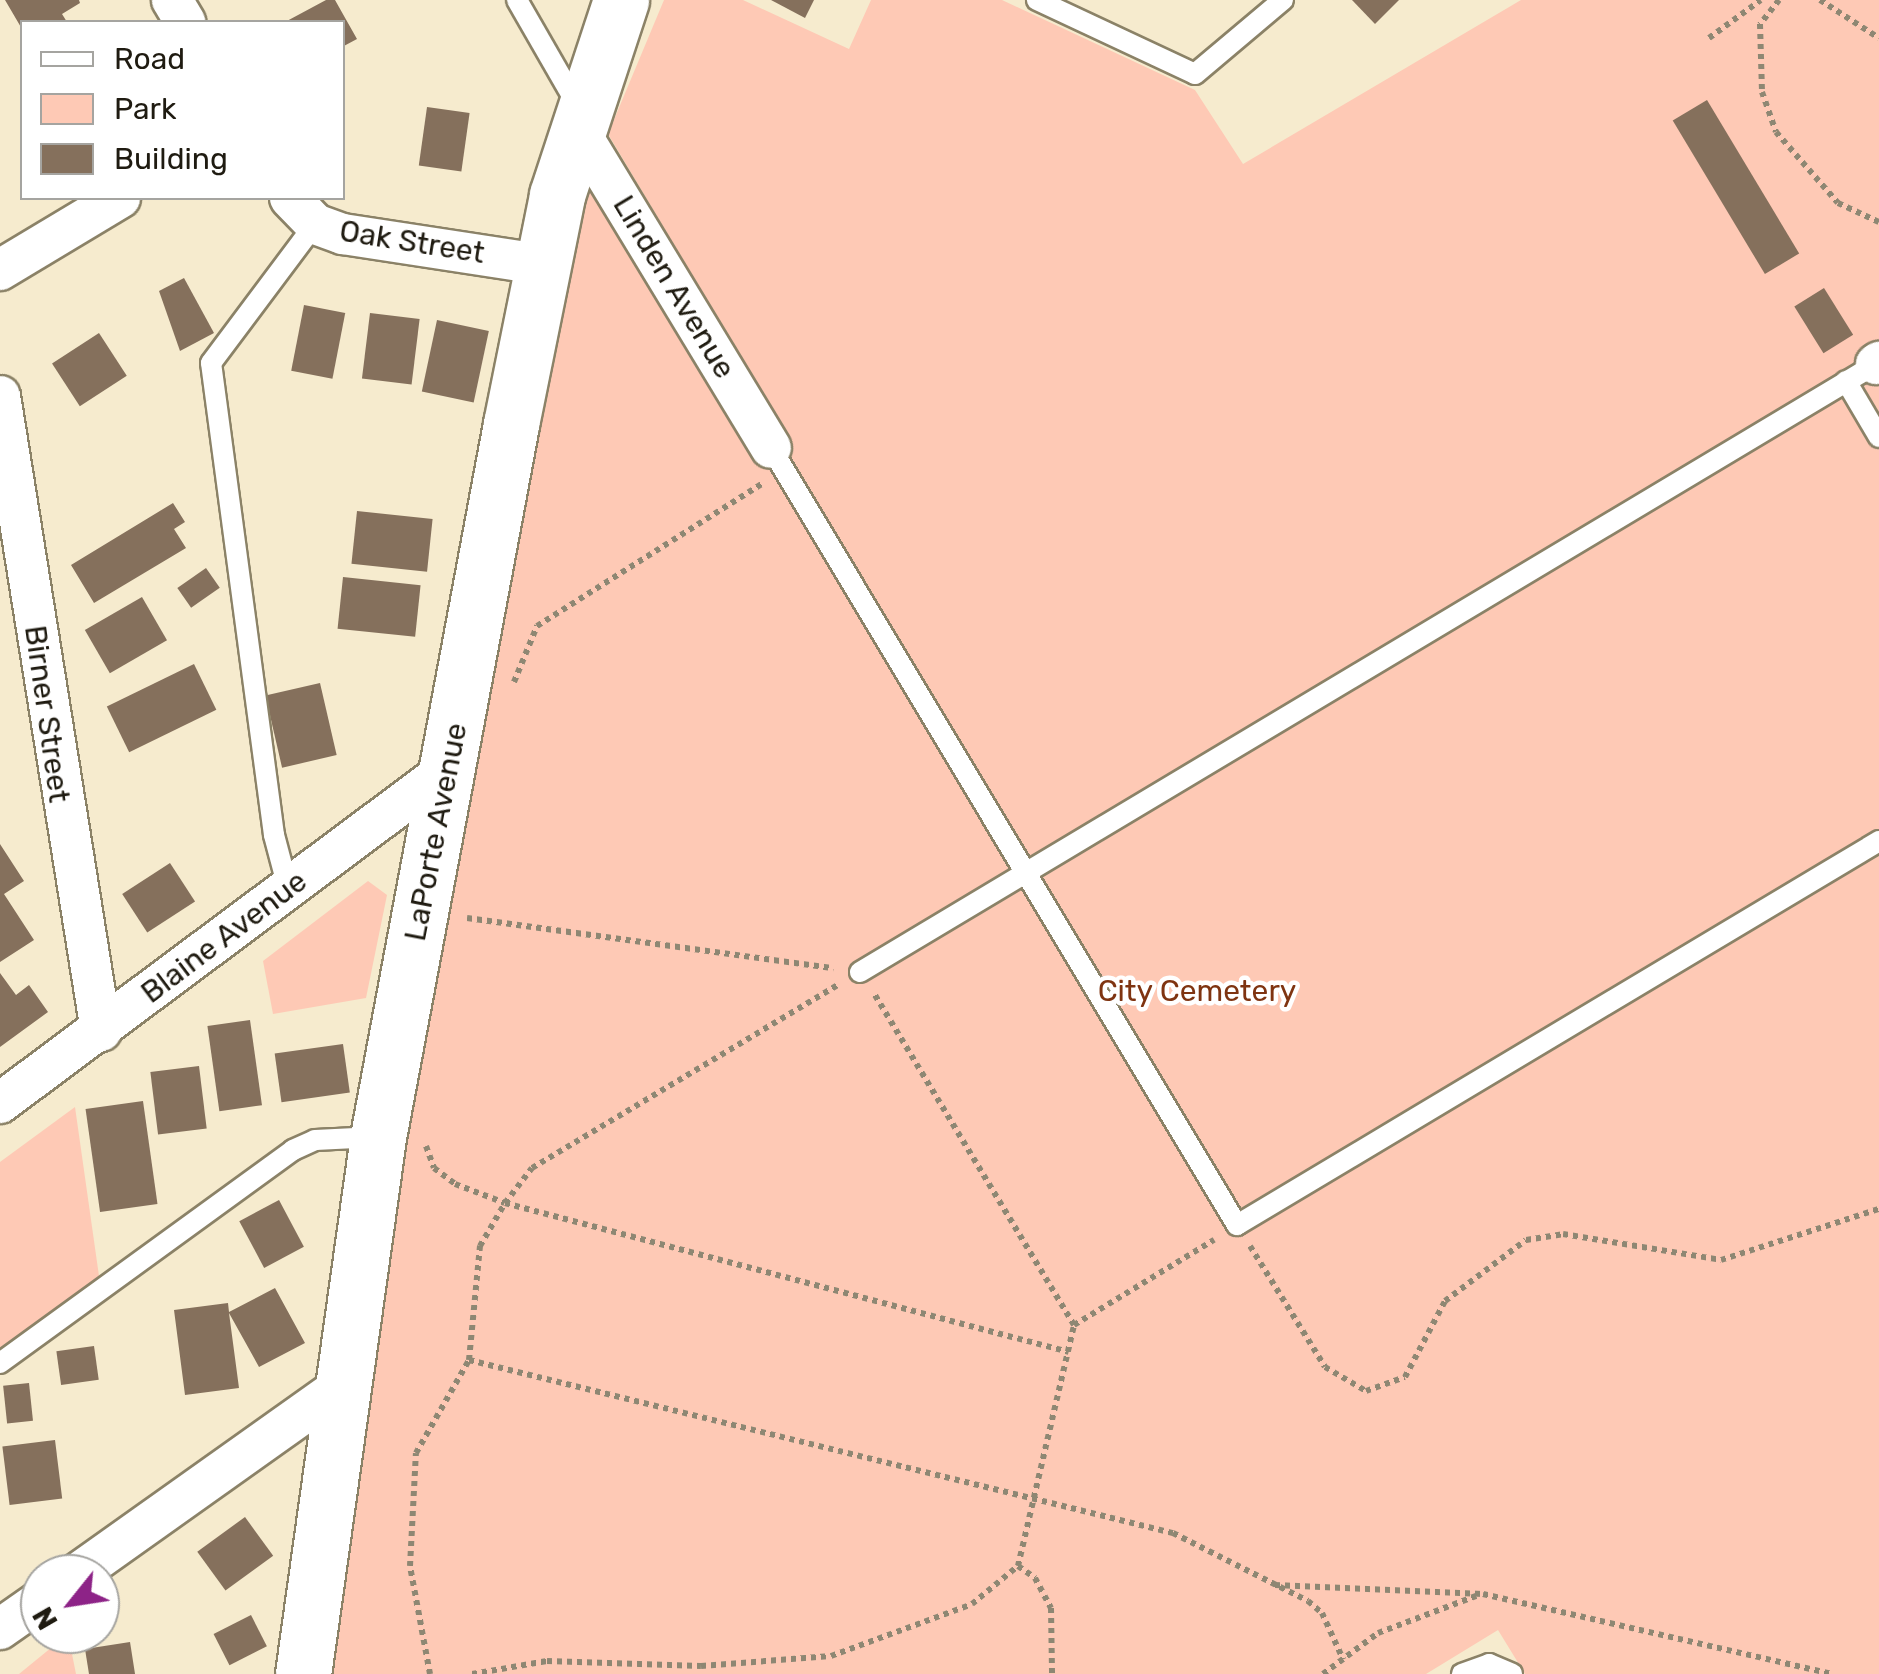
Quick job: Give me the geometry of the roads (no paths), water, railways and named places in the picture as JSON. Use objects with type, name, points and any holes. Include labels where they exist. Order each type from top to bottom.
[{"type":"street","name":"LaPorte Avenue","points":[[300,1671],[338,1389],[402,1137],[448,770],[578,118],[621,0]]},
{"type":"street","name":"Linden Avenue","points":[[578,118],[778,459]]},
{"type":"street","points":[[0,270],[117,200]]},
{"type":"street","name":"Oak Street","points":[[302,211],[546,265]]},
{"type":"street","name":"Birner Street","points":[[0,396],[101,1031]]},
{"type":"street","name":"Blaine Avenue","points":[[0,1104],[448,770]]},
{"type":"street","points":[[106,1554],[338,1389]]},
{"type":"lane","points":[[516,0],[578,118]]},
{"type":"lane","points":[[1037,0],[1195,74],[1283,0]]},
{"type":"lane","points":[[288,888],[274,835],[211,364],[302,211]]},
{"type":"lane","points":[[860,972],[1869,363],[1879,437]]},
{"type":"lane","points":[[778,459],[1022,875],[1238,1225],[1879,841]]},
{"type":"lane","points":[[0,1363],[293,1150],[315,1140],[402,1137]]},
{"type":"lane","points":[[1462,1674],[1489,1664],[1512,1674]]},
{"type":"park label","name":"City Cemetery","points":[[1197,991]]}]
